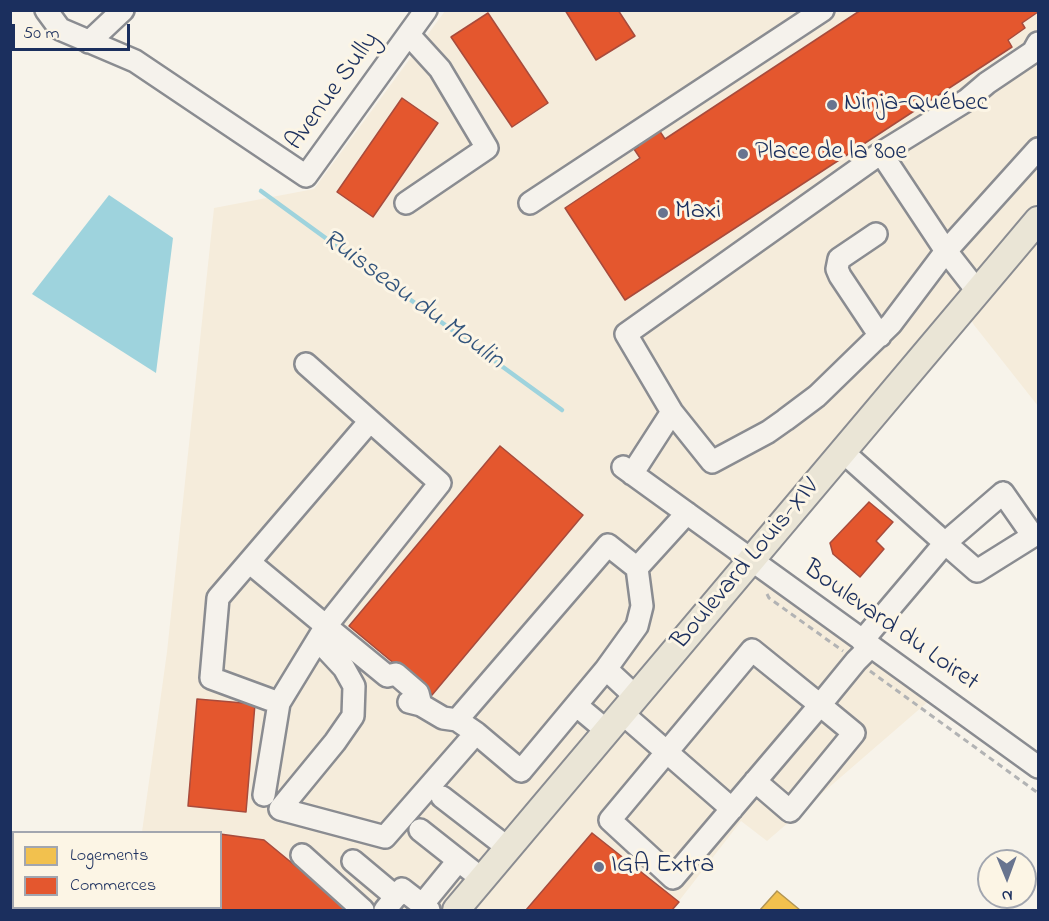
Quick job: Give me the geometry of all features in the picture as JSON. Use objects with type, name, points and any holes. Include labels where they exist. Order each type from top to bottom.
[{"type":"main road","name":"Boulevard Louis-XIV","points":[[456,910],[1038,220]]},
{"type":"street","points":[[46,10],[60,29],[89,42],[123,10]]},
{"type":"street","name":"Avenue Sully","points":[[89,42],[135,61],[306,176],[426,10]]},
{"type":"street","points":[[530,203],[823,10]]},
{"type":"street","points":[[406,203],[487,148],[440,69],[409,35]]},
{"type":"street","points":[[1037,52],[987,83],[967,100],[881,153],[626,334],[672,412],[712,462],[768,432],[817,396],[880,336],[946,251],[1038,149]]},
{"type":"street","points":[[881,153],[946,251],[978,292]]},
{"type":"street","points":[[876,234],[839,259],[837,269],[880,336]]},
{"type":"street","points":[[264,795],[279,703],[322,633],[440,483],[306,364]]},
{"type":"street","name":"Boulevard du Loiret","points":[[672,412],[627,471],[1038,767]]},
{"type":"street","points":[[279,703],[211,678],[218,598],[370,421]]},
{"type":"street","points":[[755,781],[790,811],[854,733],[820,705],[752,650],[610,820],[673,878],[755,781],[820,705],[945,543],[842,451]]},
{"type":"street","points":[[637,568],[687,513]]},
{"type":"street","points":[[249,562],[322,633],[387,675],[387,684],[408,702],[421,705],[443,718],[457,720],[521,771],[606,669],[637,626],[642,606],[637,568],[608,545],[457,720]]},
{"type":"street","points":[[322,633],[354,686],[353,716],[335,742],[280,809],[385,837],[476,733]]},
{"type":"street","points":[[606,669],[622,713],[732,809]]},
{"type":"street","points":[[576,705],[622,713]]},
{"type":"street","points":[[442,797],[508,848]]},
{"type":"street","points":[[420,830],[482,879]]},
{"type":"street","points":[[303,855],[363,910]]},
{"type":"street","points":[[353,861],[390,904],[402,889],[425,908],[458,861]]},
{"type":"shaded area","points":[[445,11],[1038,11],[1038,220],[1031,230],[1038,239],[1038,406],[964,309],[751,561],[938,693],[767,841],[741,821],[672,910],[131,910],[222,909],[222,831],[142,831],[167,652],[214,208],[314,189]]},
{"type":"water","points":[[109,195],[173,238],[156,373],[32,294]]},
{"type":"building: Logements","points":[[777,891],[800,910],[760,910]]},
{"type":"building: Commerces","points":[[565,10],[618,10],[635,36],[596,60]]},
{"type":"building: Commerces","name":"Place de la 80e","points":[[861,10],[1038,10],[1038,12],[1022,23],[1025,28],[1008,40],[1012,47],[625,300],[565,208],[640,158],[634,149],[638,147],[633,139],[655,124],[665,139]]},
{"type":"building: Commerces","points":[[488,13],[548,103],[512,127],[451,37]]},
{"type":"building: Commerces","points":[[402,98],[438,123],[373,217],[337,192]]},
{"type":"building: Commerces","points":[[500,446],[583,515],[432,695],[349,626]]},
{"type":"building: Commerces","points":[[869,502],[893,522],[876,541],[884,549],[860,577],[833,554],[830,543]]},
{"type":"building: Commerces","points":[[197,699],[255,704],[246,812],[188,806]]},
{"type":"building: Commerces","name":"IGA Extra","points":[[592,833],[679,902],[672,910],[526,910]]},
{"type":"building: Commerces","points":[[222,834],[264,840],[349,910],[199,910],[222,909]]},
{"type":"waterway","name":"Ruisseau du Moulin","points":[[261,191],[562,410]]},
{"type":"place","name":"Ninja-Québec","points":[[832,105]]},
{"type":"place","name":"Place de la 80e","points":[[743,154]]},
{"type":"place","name":"Maxi","points":[[663,213]]},
{"type":"place","name":"IGA Extra","points":[[599,867]]}]
